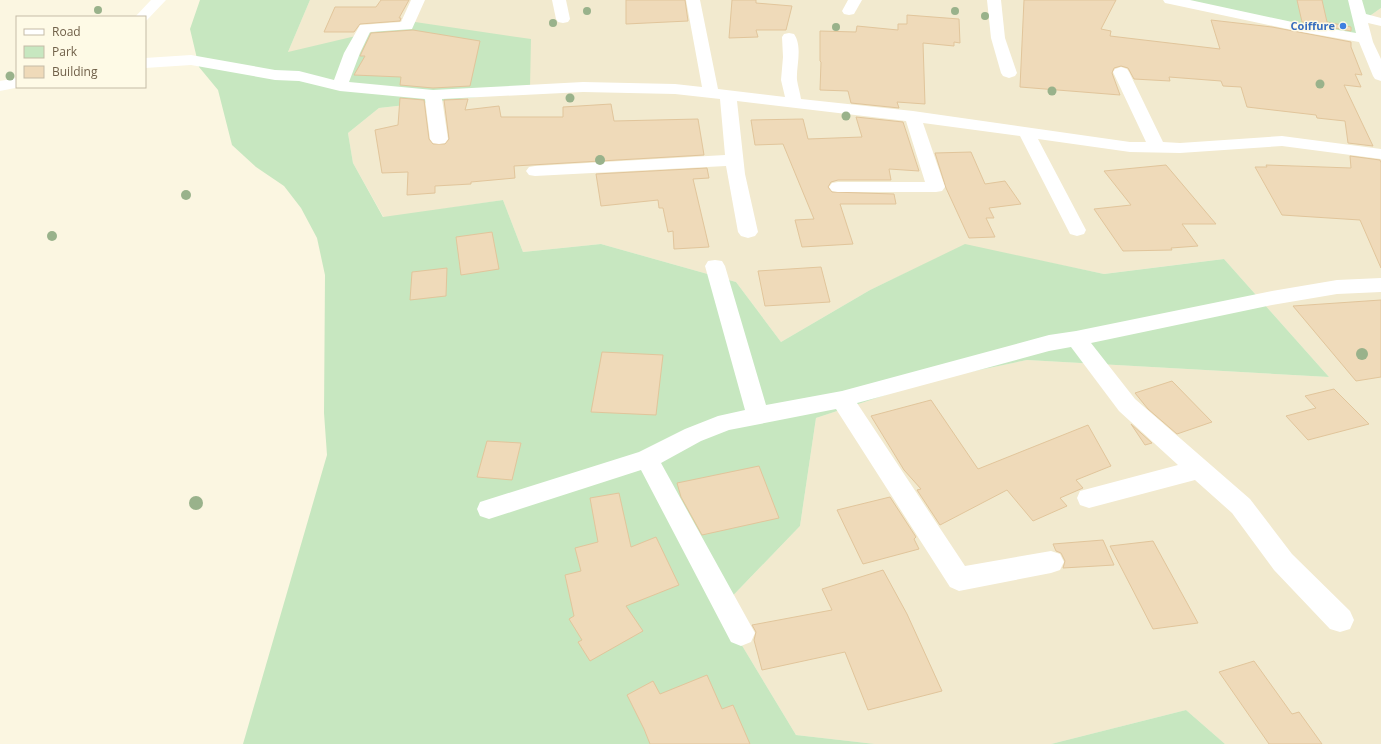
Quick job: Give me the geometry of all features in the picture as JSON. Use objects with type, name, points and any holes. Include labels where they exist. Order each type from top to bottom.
[{"type":"street","points":[[143,16],[159,0]]},
{"type":"street","points":[[340,86],[352,53],[366,28],[407,26],[418,0]]},
{"type":"street","points":[[559,0],[563,19]]},
{"type":"street","points":[[693,0],[711,93]]},
{"type":"street","points":[[994,0],[998,38],[1009,73]]},
{"type":"street","points":[[1170,0],[1297,27],[1366,39]]},
{"type":"street","points":[[1355,0],[1366,39],[1381,76]]},
{"type":"street","points":[[1361,17],[1381,22]]},
{"type":"street","points":[[789,37],[791,57],[789,80],[794,102]]},
{"type":"street","points":[[146,63],[191,60],[275,75],[299,76],[340,86],[433,95],[583,87],[628,87],[711,93],[913,116],[1130,147],[1157,148],[1282,142],[1309,144],[1381,154]]},
{"type":"street","points":[[1121,72],[1157,148]]},
{"type":"street","points":[[0,86],[16,83]]},
{"type":"street","points":[[433,95],[439,139]]},
{"type":"street","points":[[728,96],[735,160],[748,232]]},
{"type":"street","points":[[838,188],[936,187],[913,116]]},
{"type":"street","points":[[1026,132],[1077,230]]},
{"type":"street","points":[[535,171],[735,160]]},
{"type":"street","points":[[715,266],[758,416]]},
{"type":"street","points":[[489,509],[647,459],[693,435],[726,422],[842,399],[1043,344],[1076,339],[1280,297],[1337,287],[1381,285]]},
{"type":"street","points":[[1076,339],[1127,405],[1241,506],[1283,562],[1340,620]]},
{"type":"street","points":[[842,399],[959,579],[1051,562]]},
{"type":"street","points":[[647,459],[741,633]]},
{"type":"street","points":[[1089,498],[1199,469]]},
{"type":"shaded area","points":[[310,0],[1184,0],[1364,20],[1381,8],[1381,744],[1225,744],[1186,710],[1051,744],[875,744],[796,735],[720,609],[800,526],[816,418],[931,380],[1027,360],[1329,377],[1224,259],[1104,274],[965,245],[870,290],[781,342],[736,282],[601,244],[523,252],[503,200],[384,218],[353,163],[348,133],[379,108],[495,95],[288,52]]},
{"type":"green space","points":[[200,0],[310,0],[288,52],[415,22],[531,39],[530,88],[495,95],[379,108],[348,133],[353,163],[383,217],[503,200],[523,252],[601,244],[736,282],[781,342],[870,290],[965,244],[1104,274],[1224,259],[1329,377],[1027,360],[931,380],[816,418],[800,526],[720,609],[796,735],[875,744],[243,744],[327,455],[324,413],[325,275],[317,238],[301,208],[284,186],[256,167],[232,145],[218,90],[199,67],[190,29]]},
{"type":"green space","points":[[1184,0],[1381,0],[1381,8],[1364,20],[1366,42]]},
{"type":"green space","points":[[1186,710],[1225,744],[1051,744]]},
{"type":"building","points":[[381,0],[409,0],[399,18],[401,18],[400,21],[360,24],[354,32],[324,32],[335,7],[376,7]]},
{"type":"building","points":[[626,0],[685,0],[688,21],[626,24]]},
{"type":"building","points":[[732,0],[756,0],[756,3],[792,6],[786,30],[756,30],[758,37],[729,38]]},
{"type":"building","points":[[1024,0],[1116,0],[1101,29],[1111,31],[1110,36],[1220,49],[1211,20],[1272,27],[1351,42],[1351,47],[1362,75],[1355,74],[1361,87],[1344,85],[1373,146],[1348,143],[1345,121],[1317,118],[1316,115],[1247,107],[1241,87],[1223,86],[1221,81],[1169,77],[1170,81],[1134,79],[1128,68],[1121,66],[1114,68],[1112,73],[1120,95],[1020,87]]},
{"type":"building","points":[[1297,0],[1322,0],[1327,22],[1351,27],[1351,31],[1302,22]]},
{"type":"building","points":[[907,15],[959,19],[960,43],[954,42],[954,46],[923,43],[925,104],[897,102],[899,108],[851,103],[848,91],[820,90],[820,31],[856,32],[857,26],[898,30],[898,24],[907,24]]},
{"type":"building","points":[[413,30],[480,41],[470,86],[433,88],[400,85],[401,77],[354,75],[365,56],[360,56],[371,33]]},
{"type":"building","points":[[400,98],[424,100],[429,139],[433,144],[445,144],[449,139],[444,100],[468,99],[465,110],[499,106],[501,117],[563,117],[563,107],[611,104],[614,121],[698,119],[704,155],[514,166],[515,178],[471,182],[471,184],[435,186],[435,193],[407,195],[408,172],[382,173],[375,130],[398,125]]},
{"type":"building","points":[[856,117],[903,122],[919,171],[889,169],[891,180],[838,180],[831,182],[828,187],[832,192],[894,194],[896,204],[840,204],[853,244],[802,247],[795,220],[814,219],[783,144],[755,145],[751,120],[803,119],[808,139],[862,137]]},
{"type":"building","points":[[971,152],[985,184],[1005,181],[1021,204],[989,208],[994,218],[986,218],[995,237],[969,238],[946,188],[935,153]]},
{"type":"building","points":[[1350,156],[1380,160],[1381,163],[1381,268],[1360,220],[1282,215],[1255,167],[1267,167],[1266,165],[1351,168]]},
{"type":"building","points":[[1166,165],[1216,224],[1182,224],[1198,246],[1171,248],[1172,250],[1123,251],[1094,209],[1131,205],[1104,171]]},
{"type":"building","points":[[707,168],[709,178],[693,179],[709,247],[674,249],[673,231],[668,232],[663,208],[659,208],[658,200],[601,206],[596,174]]},
{"type":"building","points":[[492,232],[499,269],[461,275],[456,237]]},
{"type":"building","points":[[821,267],[830,302],[765,306],[758,271]]},
{"type":"building","points":[[447,268],[446,296],[410,300],[412,272]]},
{"type":"building","points":[[1381,300],[1381,377],[1356,381],[1293,306]]},
{"type":"building","points":[[602,352],[663,355],[656,415],[591,412]]},
{"type":"building","points":[[1172,381],[1212,422],[1177,434],[1148,409],[1135,393]]},
{"type":"building","points":[[1334,389],[1369,424],[1308,440],[1286,416],[1316,408],[1305,396]]},
{"type":"building","points":[[931,400],[978,469],[1088,425],[1111,466],[1076,480],[1083,488],[1060,498],[1067,506],[1033,521],[1007,490],[940,525],[917,490],[921,489],[904,470],[871,416]]},
{"type":"building","points":[[1131,424],[1152,443],[1145,445]]},
{"type":"building","points":[[487,441],[521,443],[512,480],[477,477]]},
{"type":"building","points":[[759,466],[779,518],[702,535],[681,497],[677,483]]},
{"type":"building","points":[[619,493],[631,547],[656,537],[679,585],[626,606],[643,631],[590,661],[578,642],[582,640],[569,619],[574,616],[565,575],[581,571],[575,548],[598,542],[590,498]]},
{"type":"building","points":[[890,497],[916,537],[914,539],[919,549],[863,564],[837,510]]},
{"type":"building","points":[[1103,540],[1114,565],[1063,568],[1065,561],[1061,553],[1056,551],[1053,544]]},
{"type":"building","points":[[1153,541],[1198,623],[1153,629],[1110,546]]},
{"type":"building","points":[[883,570],[907,614],[942,691],[868,710],[845,652],[762,670],[754,640],[756,632],[752,625],[832,610],[822,589]]},
{"type":"building","points":[[1254,661],[1292,714],[1299,712],[1322,744],[1269,744],[1219,672]]},
{"type":"building","points":[[707,675],[722,709],[733,705],[750,744],[650,744],[627,695],[653,681],[660,694]]},
{"type":"place","name":"Coiffure","points":[[1343,26]]}]
